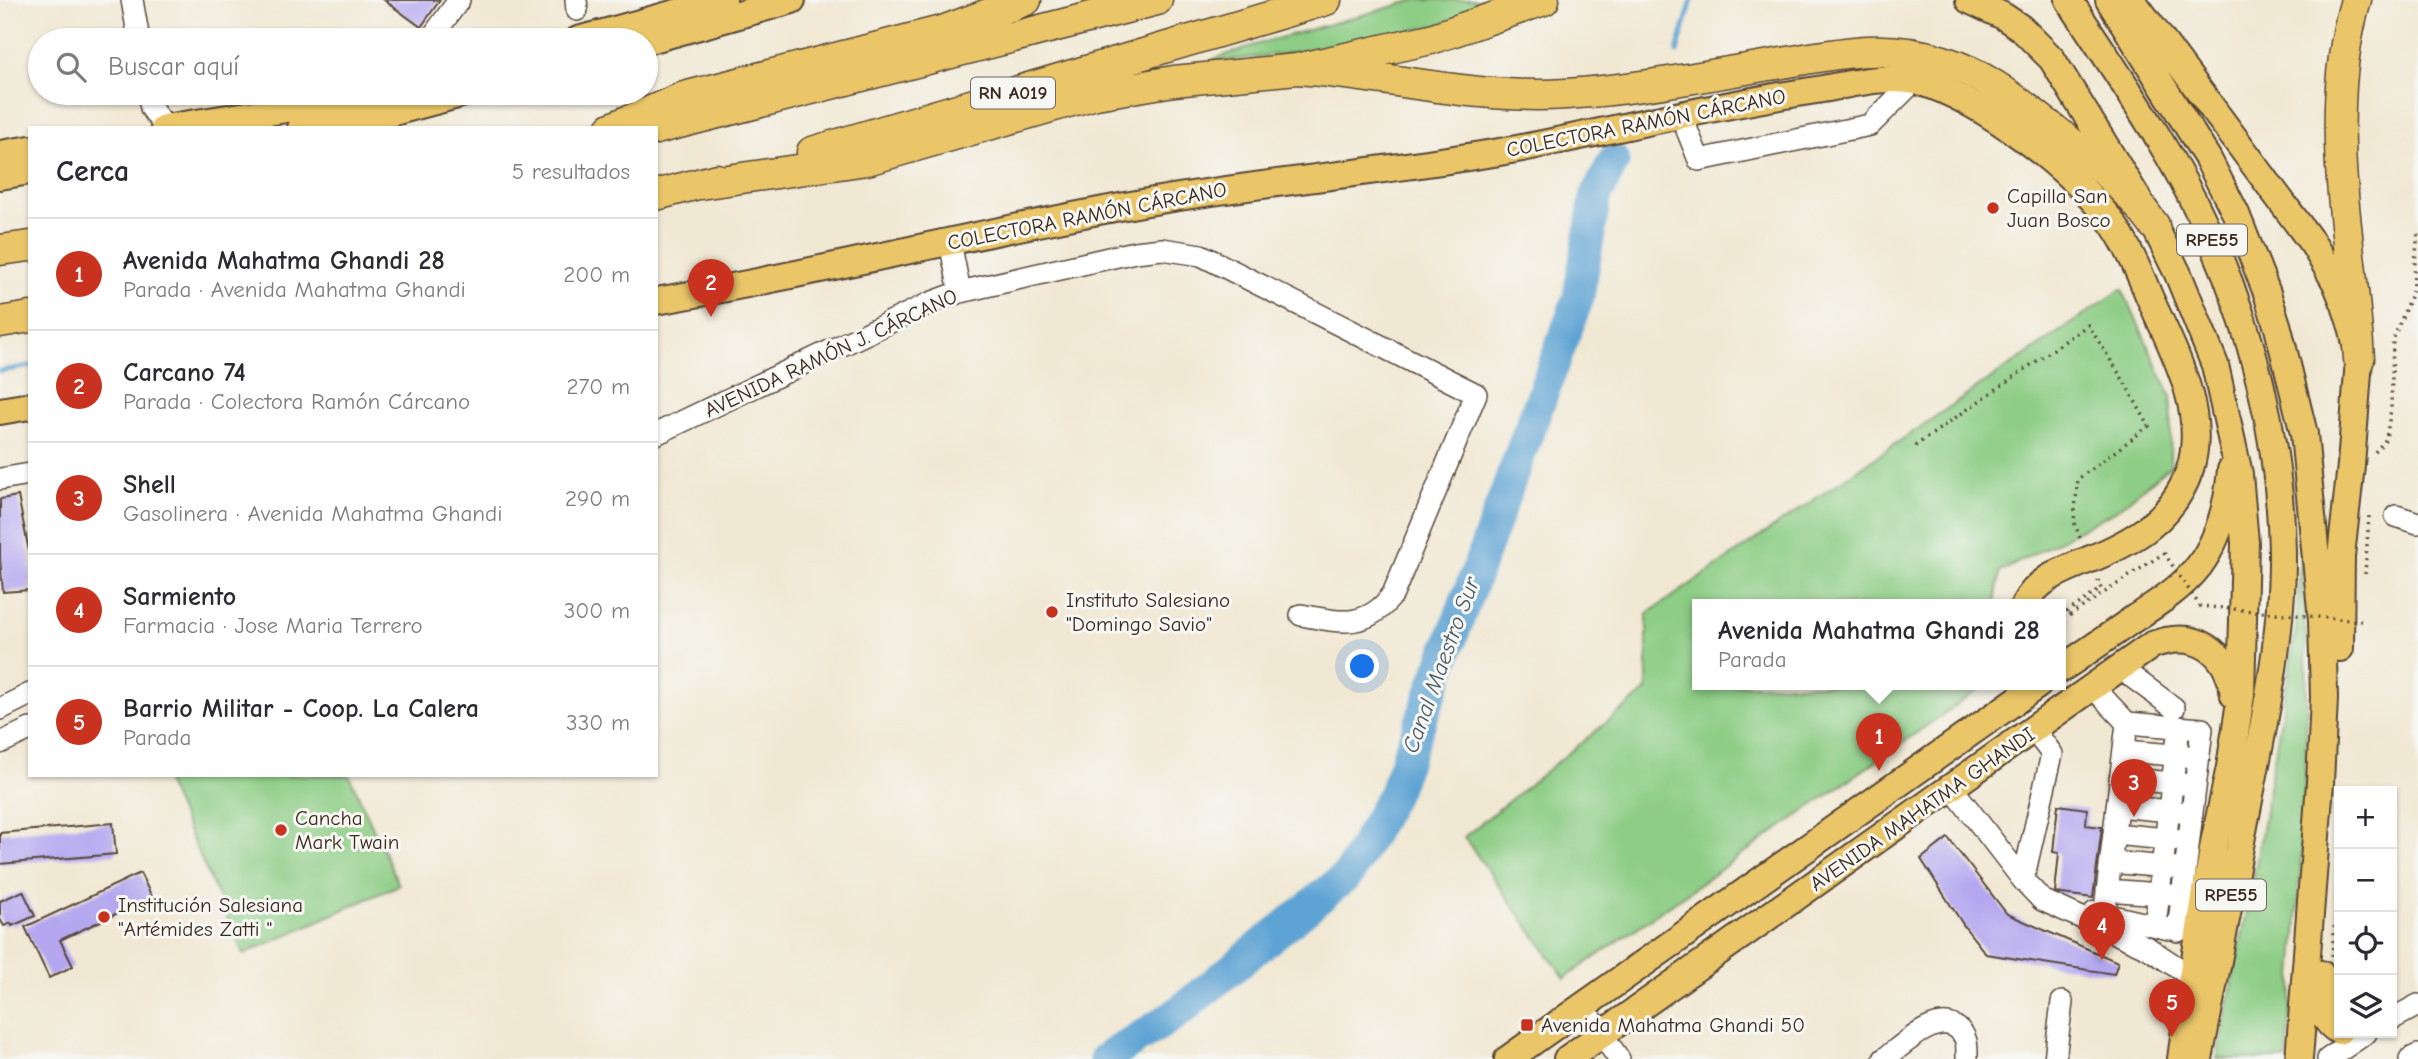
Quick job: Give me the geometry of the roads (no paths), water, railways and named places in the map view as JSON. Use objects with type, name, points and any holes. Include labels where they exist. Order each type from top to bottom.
[{"type":"highway","points":[[616,126],[684,97],[946,30],[1026,0]]},
{"type":"highway","name":"RN A019","points":[[658,128],[1157,0]]},
{"type":"highway","name":"RN A019","points":[[658,194],[1326,0]]},
{"type":"highway","points":[[700,184],[867,160],[1084,98],[1133,87],[1297,69],[1431,39],[1544,0]]},
{"type":"highway","points":[[2356,0],[2343,64],[2338,122],[2359,359]]},
{"type":"highway","points":[[1297,69],[1368,75],[1458,91],[1544,95],[1594,92],[1852,51],[1885,50],[1926,56],[1961,68],[1998,86],[2121,184],[2154,225]]},
{"type":"highway","points":[[0,250],[28,246]]},
{"type":"highway","points":[[0,322],[28,317]]},
{"type":"main road","points":[[624,28],[723,0]]},
{"type":"main road","points":[[658,29],[673,15],[792,0]]},
{"type":"main road","points":[[1969,0],[2021,28],[2052,59],[2154,225],[2205,336],[2215,365],[2229,426],[2243,500],[2245,543],[2242,672],[2236,732],[2223,803],[2202,841],[2190,882],[2200,933],[2203,979],[2199,1059]]},
{"type":"main road","name":"RPE55","points":[[2069,0],[2156,133],[2206,227],[2245,329],[2272,441],[2282,551],[2277,632],[2263,732],[2200,933]]},
{"type":"main road","name":"RPE55","points":[[2109,0],[2208,159],[2236,214],[2267,292],[2289,367],[2309,471],[2322,620],[2324,698],[2299,1059]]},
{"type":"main road","points":[[2132,0],[2325,262],[2345,305],[2353,330],[2359,359],[2351,465],[2340,556],[2337,732],[2320,783]]},
{"type":"main road","name":"COLECTORA RAMÓN CÁRCANO","points":[[658,301],[1065,218],[1231,188],[1450,160],[1760,98],[1880,80],[1915,80],[1945,90],[1984,110],[2068,175],[2095,202],[2128,249],[2179,365],[2190,403],[2195,433],[2194,453],[2182,489],[2171,507],[2158,522],[2143,532],[2090,560],[2063,569],[2040,583],[2028,599]]},
{"type":"main road","points":[[156,119],[281,105]]},
{"type":"main road","points":[[313,126],[390,113],[404,105]]},
{"type":"main road","points":[[0,154],[28,149]]},
{"type":"main road","points":[[0,176],[28,171]]},
{"type":"main road","points":[[0,411],[28,406]]},
{"type":"main road","points":[[2066,666],[2169,595],[2197,567],[2214,538],[2229,492],[2229,426]]},
{"type":"main road","name":"AVENIDA MAHATMA GHANDI","points":[[1585,1050],[2152,645],[2186,640],[2210,648],[2226,666],[2232,678],[2236,732]]},
{"type":"main road","points":[[2066,680],[2093,688]]},
{"type":"main road","name":"AVENIDA MAHATMA GHANDI","points":[[1508,1059],[2031,690]]},
{"type":"main road","points":[[2310,923],[2323,946],[2320,1002],[2322,1012],[2327,1021],[2334,1025]]},
{"type":"main road","points":[[2181,1059],[2203,979]]},
{"type":"street","points":[[132,0],[137,28]]},
{"type":"street","points":[[439,28],[459,0]]},
{"type":"street","points":[[1681,114],[1699,160],[1870,125],[1915,80]]},
{"type":"street","points":[[950,242],[960,292]]},
{"type":"street","name":"AVENIDA RAMÓN J. CÁRCANO","points":[[658,433],[930,303],[960,292],[1135,252],[1162,249],[1201,255],[1476,394],[1392,594],[1382,610],[1365,618],[1336,621],[1301,615]]},
{"type":"street","points":[[0,478],[28,474]]},
{"type":"street","points":[[2396,516],[2418,523]]},
{"type":"street","points":[[2114,834],[2202,841],[2194,799],[2202,729],[2177,717],[2120,668]]},
{"type":"street","points":[[2093,688],[2127,723]]},
{"type":"street","points":[[0,709],[28,695]]},
{"type":"street","points":[[2155,926],[2177,717]]},
{"type":"street","points":[[2127,723],[2177,717]]},
{"type":"street","points":[[2103,920],[2127,723]]},
{"type":"street","points":[[0,743],[28,730]]},
{"type":"street","points":[[2023,880],[2052,754],[2034,730]]},
{"type":"street","points":[[2124,751],[2175,755],[2230,766]]},
{"type":"street","points":[[2120,778],[2172,783],[2194,799],[2223,803]]},
{"type":"street","points":[[1952,788],[2023,880],[2042,900],[2103,920],[2200,933]]},
{"type":"street","points":[[2117,806],[2169,811],[2194,799]]},
{"type":"street","points":[[2111,862],[2162,866],[2190,882]]},
{"type":"street","points":[[2107,890],[2159,894],[2190,882]]},
{"type":"street","points":[[2103,920],[2203,979]]},
{"type":"street","points":[[2055,1059],[2062,1002]]},
{"type":"street","points":[[2397,1016],[2418,1005]]},
{"type":"street","points":[[1572,1013],[1585,1050],[1619,1059]]},
{"type":"street","points":[[1884,1059],[1934,1024],[1944,1023],[1955,1026],[1964,1034],[1967,1041],[1967,1059]]},
{"type":"street","points":[[2328,1059],[2347,1038]]},
{"type":"street","points":[[2410,1059],[2418,1055]]},
{"type":"waterway","name":"Canal Maestro Sur","points":[[1677,52],[1692,0]]},
{"type":"waterway","name":"Canal Maestro Sur","points":[[1105,1059],[1176,1014],[1349,874],[1395,790],[1578,299],[1596,196],[1614,160]]},
{"type":"waterway","points":[[0,371],[28,366]]},
{"type":"place","name":"Capilla San Juan Bosco","points":[[1993,208]]},
{"type":"place","name":"Carcano 74","points":[[711,317]]},
{"type":"place","name":"Instituto Salesiano \"Domingo Savio\"","points":[[1052,612]]},
{"type":"place","name":"Avenida Mahatma Ghandi 28","points":[[1879,771]]},
{"type":"place","name":"Shell","points":[[2134,817]]},
{"type":"place","name":"Cancha Mark Twain","points":[[281,830]]},
{"type":"place","name":"Institución Salesiana \"Artémides Zatti \"","points":[[104,917]]},
{"type":"place","name":"Sarmiento","points":[[2102,960]]},
{"type":"place","name":"Avenida Mahatma Ghandi 50","points":[[1527,1025]]},
{"type":"place","name":"Barrio Militar - Coop. La Calera","points":[[2172,1037]]}]
